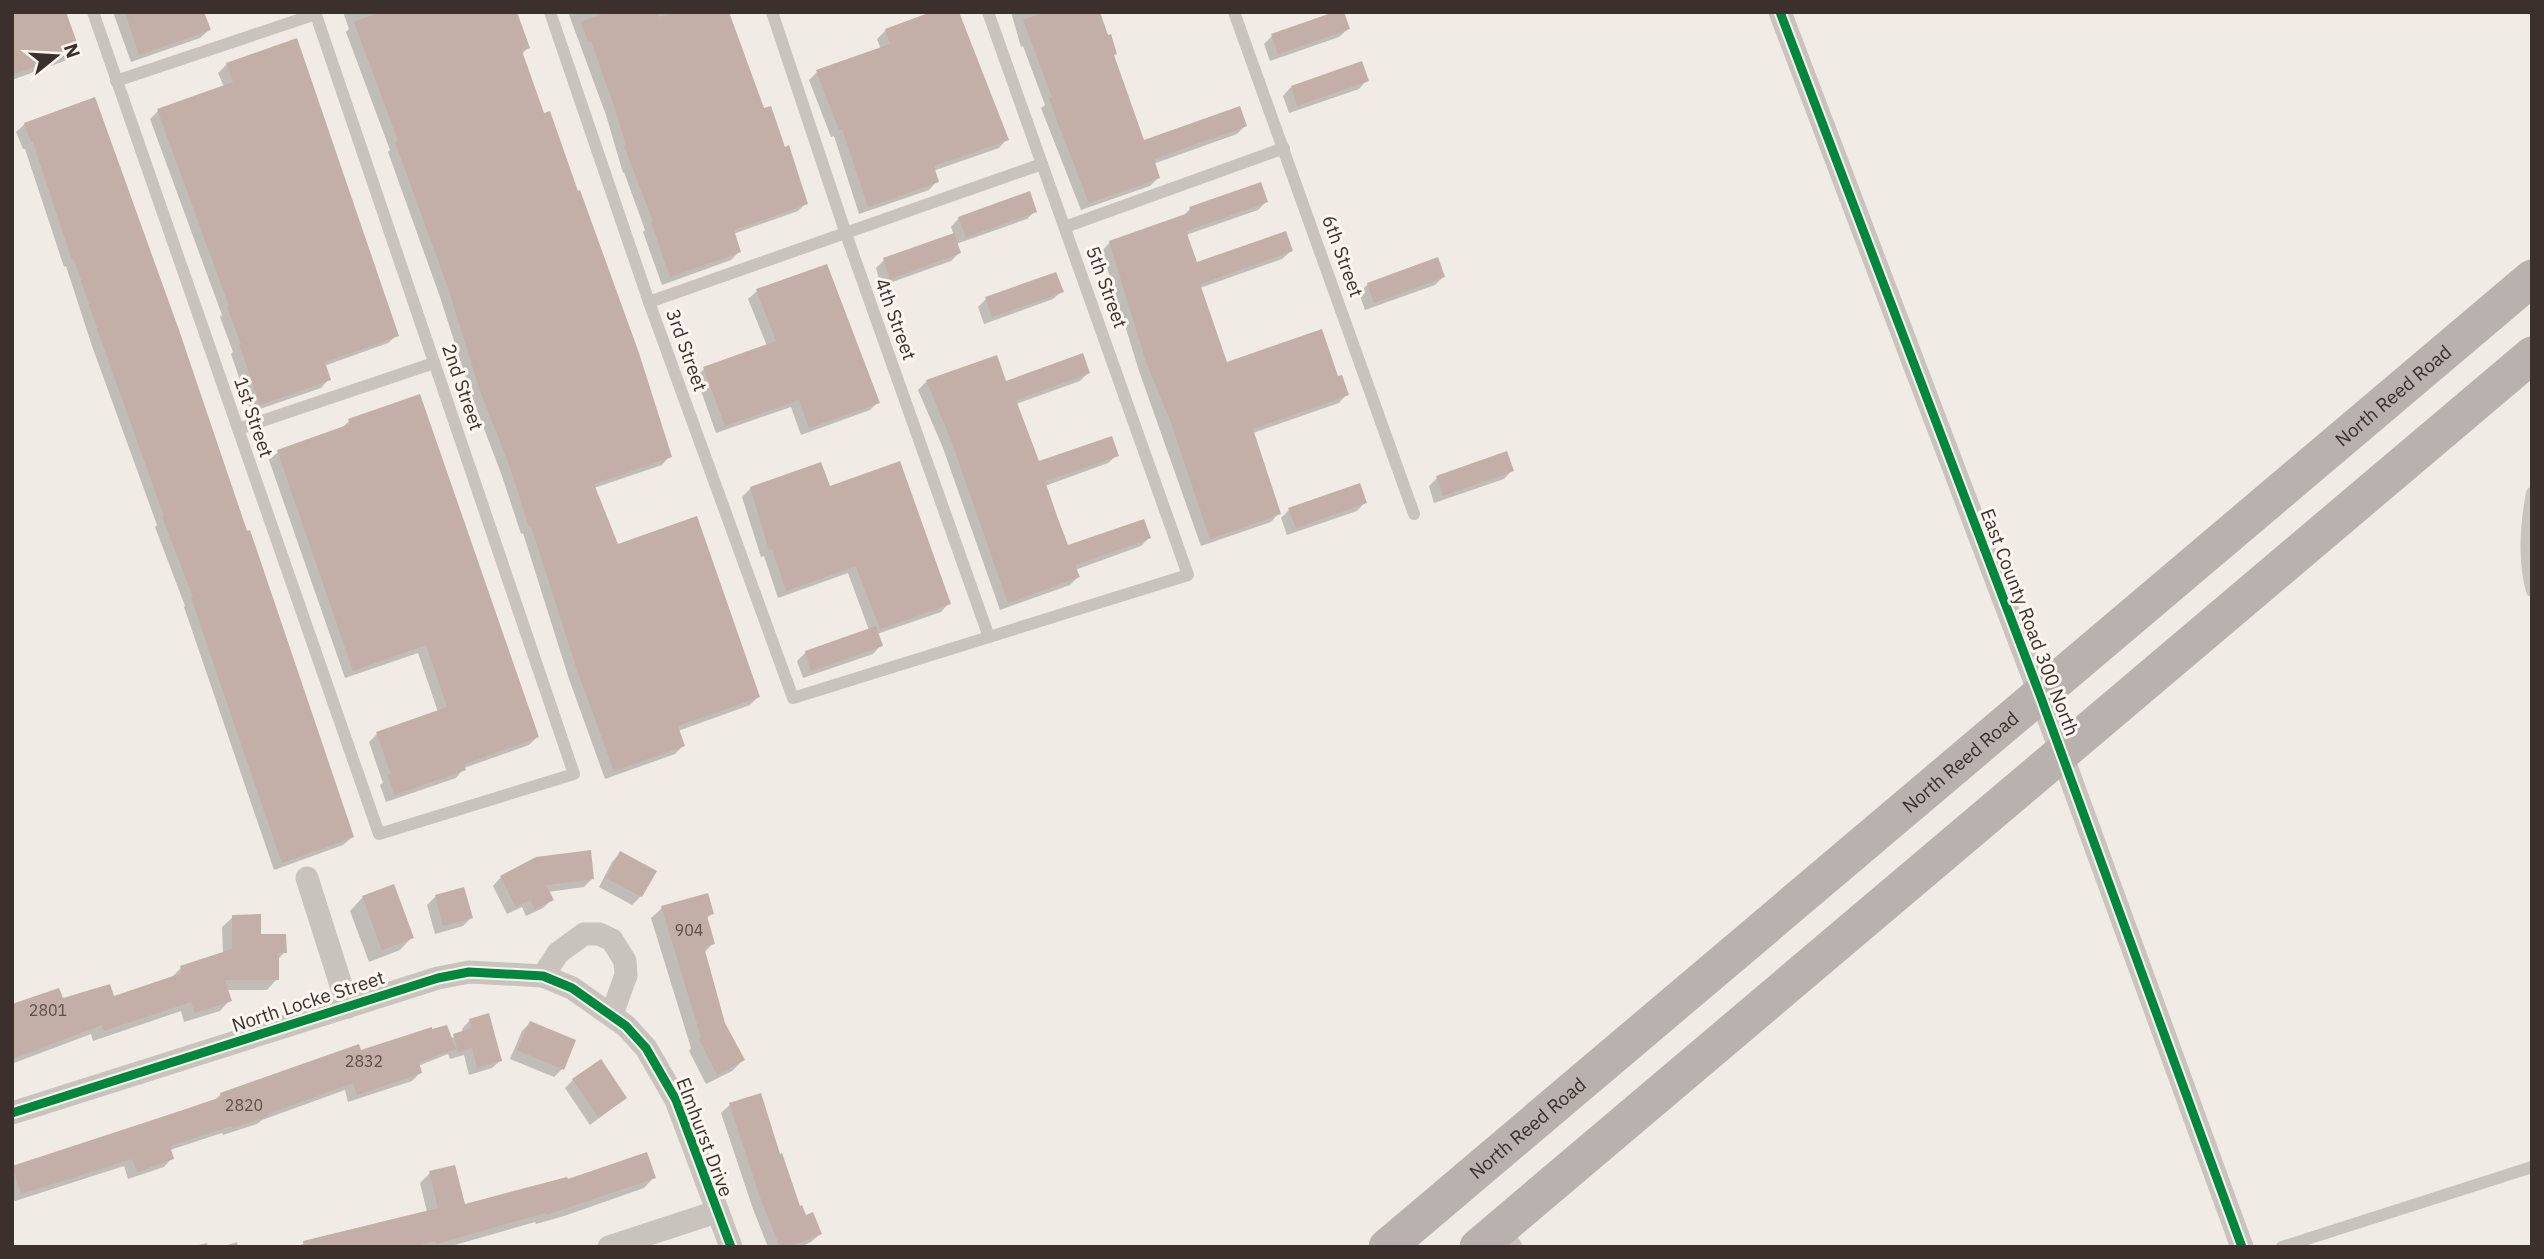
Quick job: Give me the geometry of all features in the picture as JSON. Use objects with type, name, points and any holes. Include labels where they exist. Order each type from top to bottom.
[{"type":"main road","name":"North Reed Road","points":[[1387,1247],[2532,278]]},
{"type":"main road","points":[[1499,1240],[2061,753],[2532,355]]},
{"type":"street","name":"East County Road 300 North","points":[[1780,12],[2040,695],[2242,1247]]},
{"type":"street","points":[[307,878],[348,1007]]},
{"type":"street","points":[[543,976],[558,953],[584,934],[599,934],[612,940],[625,961],[626,975],[612,1014]]},
{"type":"street","name":"North Locke Street","points":[[12,1113],[438,978],[469,972],[543,976],[572,988],[612,1014]]},
{"type":"street","name":"Elmhurst Drive","points":[[612,1014],[646,1048],[676,1100],[731,1247]]},
{"type":"street","points":[[609,1247],[716,1212]]},
{"type":"lane","name":"1st Street","points":[[93,12],[379,834]]},
{"type":"lane","name":"3rd Street","points":[[550,12],[649,302],[793,698],[989,637]]},
{"type":"lane","name":"4th Street","points":[[772,12],[846,234],[989,637]]},
{"type":"lane","name":"5th Street","points":[[988,12],[1188,575],[989,637]]},
{"type":"lane","name":"6th Street","points":[[1234,12],[1414,514]]},
{"type":"lane","points":[[116,81],[316,13]]},
{"type":"lane","name":"2nd Street","points":[[316,13],[574,774],[379,834]]},
{"type":"lane","points":[[1065,227],[1284,148]]},
{"type":"lane","points":[[649,302],[1042,164]]},
{"type":"lane","points":[[238,429],[435,363]]},
{"type":"lane","points":[[2532,493],[2526,523],[2526,546],[2532,592]]},
{"type":"lane","points":[[2282,1247],[2532,1167]]},
{"type":"building","points":[[12,12],[66,12],[80,51],[12,75]]},
{"type":"building","points":[[125,12],[204,12],[211,30],[139,55]]},
{"type":"building","points":[[380,12],[517,12],[530,48],[522,51],[544,113],[550,111],[578,191],[580,190],[639,353],[672,457],[594,484],[618,544],[697,516],[760,697],[678,726],[685,746],[614,771],[577,670],[531,526],[529,527],[510,467],[479,388],[448,288],[395,142],[398,141],[354,22]]},
{"type":"building","points":[[608,12],[658,12],[660,17],[673,12],[729,12],[764,108],[771,106],[785,147],[789,145],[808,204],[734,230],[741,252],[670,277],[651,222],[653,221],[624,146],[626,145],[614,106],[591,41],[588,42],[581,22]]},
{"type":"building","points":[[931,12],[959,12],[1009,140],[934,166],[939,182],[868,207],[842,129],[839,130],[816,70],[890,44],[885,29]]},
{"type":"building","points":[[1045,12],[1100,12],[1108,35],[1111,34],[1117,54],[1114,55],[1144,140],[1240,106],[1247,126],[1154,159],[1160,178],[1089,203],[1056,118],[1049,98],[1052,97],[1023,20]]},
{"type":"building","points":[[1334,12],[1344,12],[1350,29],[1278,54],[1271,34]]},
{"type":"building","points":[[297,38],[399,336],[325,362],[331,380],[260,405],[227,307],[229,306],[157,109],[233,82],[226,63]]},
{"type":"building","points":[[1362,61],[1369,81],[1297,106],[1291,86]]},
{"type":"building","points":[[95,97],[179,330],[247,531],[250,530],[354,837],[282,863],[193,597],[162,517],[164,516],[74,259],[72,260],[33,142],[24,123]]},
{"type":"building","points":[[1261,182],[1268,202],[1186,231],[1197,262],[1286,231],[1293,251],[1200,284],[1227,362],[1322,329],[1338,376],[1342,375],[1349,395],[1253,429],[1281,514],[1210,539],[1170,420],[1146,362],[1109,241],[1191,212],[1189,207]]},
{"type":"building","points":[[1030,191],[1037,212],[966,237],[958,217]]},
{"type":"building","points":[[954,233],[961,253],[890,279],[883,258]]},
{"type":"building","points":[[1438,257],[1445,277],[1374,303],[1367,283]]},
{"type":"building","points":[[827,264],[880,403],[809,428],[799,400],[725,426],[703,367],[776,341],[756,289]]},
{"type":"building","points":[[1056,272],[1064,292],[992,317],[985,297]]},
{"type":"building","points":[[1083,353],[1090,373],[1016,400],[1039,461],[1112,436],[1119,456],[1045,481],[1057,516],[1068,545],[1144,519],[1151,538],[1075,565],[1080,577],[1008,603],[951,440],[926,380],[997,355],[1006,381]]},
{"type":"building","points":[[420,394],[539,737],[464,764],[466,770],[394,795],[388,775],[391,774],[376,732],[447,707],[426,645],[353,671],[277,450],[350,424],[348,419]]},
{"type":"building","points":[[1507,451],[1514,471],[1443,496],[1436,476]]},
{"type":"building","points":[[900,461],[951,604],[880,629],[856,566],[786,591],[772,549],[769,550],[750,487],[821,462],[830,486]]},
{"type":"building","points":[[1360,483],[1367,503],[1296,528],[1288,508]]},
{"type":"building","points":[[876,626],[883,646],[811,671],[805,651]]},
{"type":"building","points":[[591,850],[594,879],[546,885],[554,900],[535,909],[530,900],[516,907],[500,876],[536,857]]},
{"type":"building","points":[[620,851],[657,871],[642,897],[606,878]]},
{"type":"building","points":[[394,884],[414,938],[382,950],[362,896]]},
{"type":"building","points":[[464,887],[473,918],[443,926],[435,895]]},
{"type":"building","points":[[708,893],[714,914],[707,916],[715,944],[704,947],[725,1023],[745,1060],[717,1075],[699,1039],[701,1037],[661,906]]},
{"type":"building","points":[[261,914],[261,934],[286,934],[287,953],[279,953],[279,980],[225,980],[232,1001],[195,1013],[191,1002],[104,1031],[102,1025],[12,1059],[12,1004],[59,988],[63,998],[110,984],[114,996],[182,973],[180,966],[232,949],[232,915]]},
{"type":"building","points":[[489,1013],[502,1061],[477,1068],[472,1048],[458,1052],[453,1034],[472,1028],[469,1019]]},
{"type":"building","points":[[530,1021],[576,1040],[564,1070],[517,1050]]},
{"type":"building","points":[[447,1025],[456,1049],[419,1062],[422,1073],[357,1095],[353,1083],[267,1114],[268,1116],[170,1146],[174,1159],[137,1172],[132,1159],[21,1194],[12,1166],[221,1097],[220,1093],[359,1044],[361,1050],[432,1027]]},
{"type":"building","points":[[601,1059],[627,1098],[599,1118],[572,1079]]},
{"type":"building","points":[[761,1093],[800,1206],[802,1205],[806,1215],[813,1212],[822,1234],[789,1247],[780,1247],[761,1200],[729,1103]]},
{"type":"building","points":[[647,1152],[656,1178],[546,1215],[545,1213],[436,1244],[435,1241],[412,1247],[304,1247],[303,1241],[438,1208],[429,1171],[455,1165],[465,1204],[567,1177],[568,1179]]},
{"type":"cycle path","points":[[1780,12],[2040,695],[2242,1247]]},
{"type":"cycle path","points":[[12,1113],[438,978],[469,972],[543,976],[572,988],[626,1026],[646,1048],[676,1100],[731,1247]]}]
